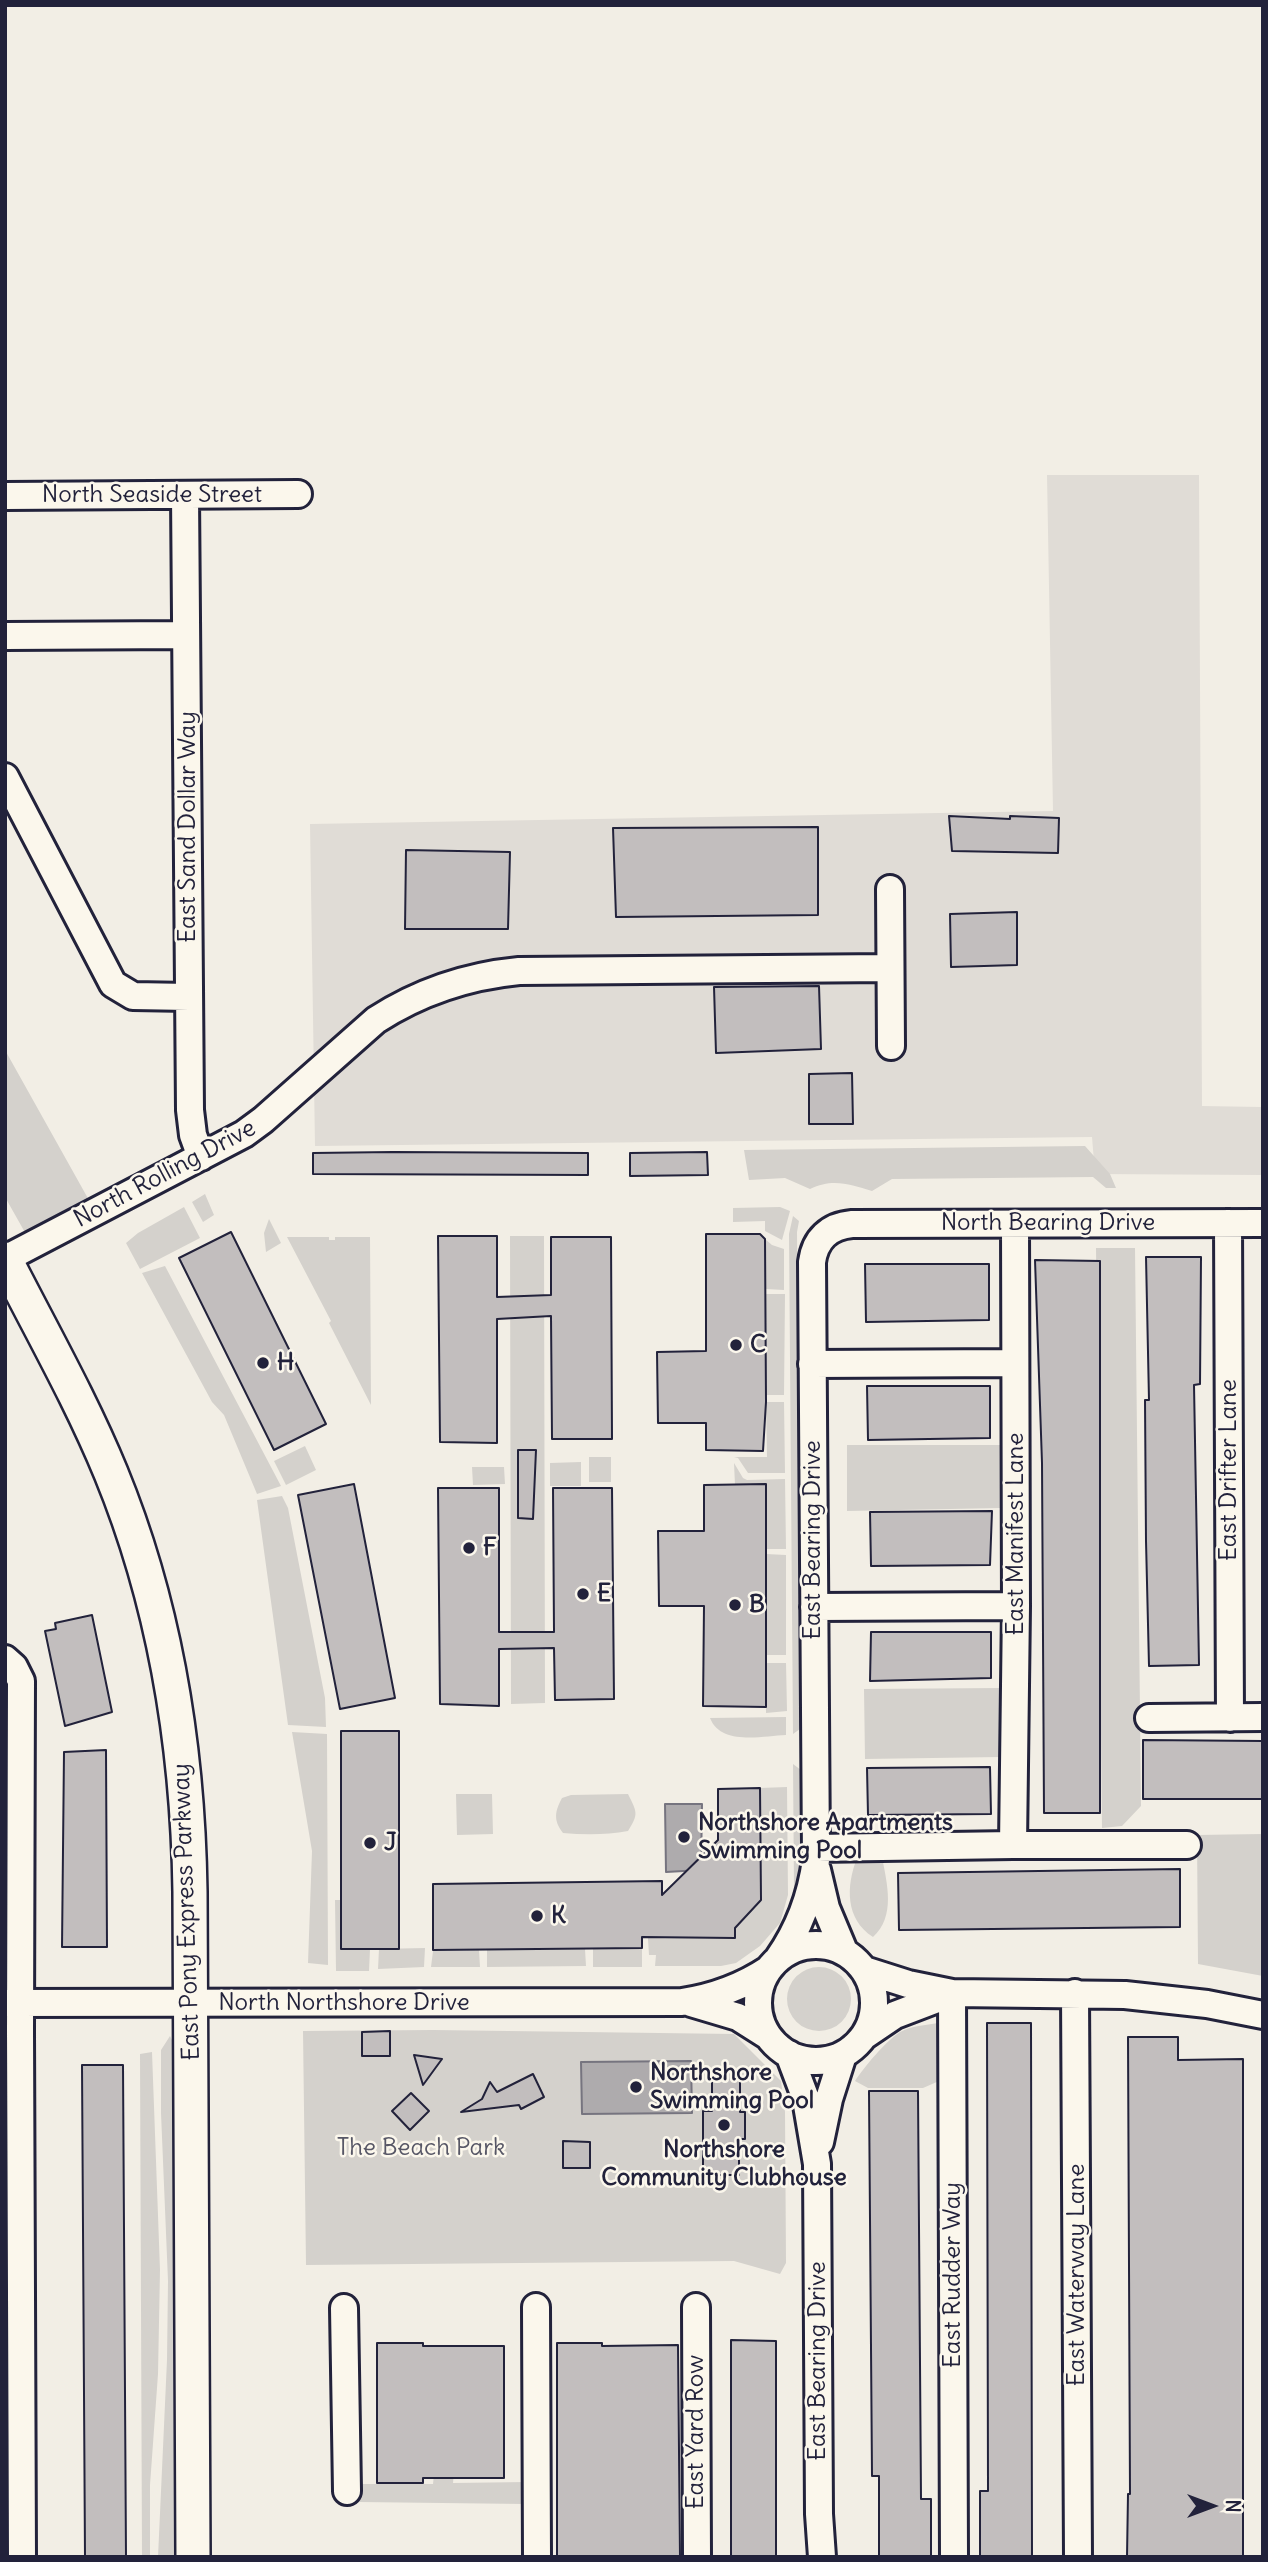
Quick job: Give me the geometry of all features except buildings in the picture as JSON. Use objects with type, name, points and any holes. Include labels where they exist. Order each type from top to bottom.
[{"type":"main road","name":"East Pony Express Parkway","points":[[5,1259],[110,1472],[128,1518],[157,1611],[176,1704],[187,1791],[189,1839],[193,2557]]},
{"type":"street","name":"North Seaside Street","points":[[5,496],[298,494]]},
{"type":"street","name":"East Sand Dollar Way","points":[[185,495],[190,1123],[201,1157]]},
{"type":"street","points":[[5,636],[187,635]]},
{"type":"street","points":[[5,777],[113,984],[133,996],[189,997]]},
{"type":"street","points":[[890,889],[891,1046]]},
{"type":"street","name":"North Rolling Drive","points":[[5,1259],[233,1140],[263,1120],[357,1035],[397,1007],[442,986],[493,974],[531,971],[890,968]]},
{"type":"street","name":"East Manifest Lane","points":[[1013,1845],[1016,1606],[1015,1223]]},
{"type":"street","name":"East Drifter Lane","points":[[1228,1223],[1230,1718]]},
{"type":"street","name":"North Bearing Drive","points":[[834,1228],[852,1224],[1263,1223]]},
{"type":"street","name":"East Bearing Drive","points":[[816,1854],[812,1262],[818,1241],[834,1228]]},
{"type":"street","points":[[812,1364],[1016,1363]]},
{"type":"street","points":[[814,1607],[1016,1606]]},
{"type":"street","points":[[7,1660],[21,1681],[13,1867],[17,2542]]},
{"type":"street","points":[[1149,1718],[1263,1717]]},
{"type":"street","points":[[816,1854],[1013,1845],[1186,1845]]},
{"type":"street","points":[[816,1854],[824,1904],[844,1951],[864,1970],[872,1989],[874,2010],[864,2036]]},
{"type":"street","points":[[816,1854],[804,1911],[793,1936],[762,1982],[758,2010],[768,2035],[777,2046],[789,2054],[816,2061],[830,2060],[843,2055],[864,2036],[902,2012],[952,1993]]},
{"type":"street","points":[[773,1964],[803,1946],[830,1946],[844,1951]]},
{"type":"street","name":"North Northshore Drive","points":[[682,2002],[729,1991],[773,1964]]},
{"type":"street","points":[[864,1970],[908,1984],[952,1993],[1075,1993],[1166,1999],[1263,2015]]},
{"type":"street","name":"East Rudder Way","points":[[952,1993],[954,2557]]},
{"type":"street","name":"East Waterway Lane","points":[[1075,1993],[1079,2557]]},
{"type":"street","name":"North Northshore Drive","points":[[13,2003],[682,2002],[702,2005],[738,2017],[768,2035]]},
{"type":"street","points":[[789,2054],[812,2120],[817,2164]]},
{"type":"street","points":[[817,2164],[829,2099],[843,2055]]},
{"type":"street","name":"East Bearing Drive","points":[[817,2164],[819,2500],[822,2557]]},
{"type":"street","points":[[536,2307],[537,2557]]},
{"type":"street","name":"East Yard Row","points":[[696,2307],[697,2557]]},
{"type":"street","points":[[344,2308],[347,2491]]},
{"type":"shaded area","points":[[1047,475],[1199,475],[1202,1106],[1261,1107],[1261,1175],[1095,1174],[1092,1137],[315,1146],[310,824],[1053,811]]},
{"type":"shaded area","name":"Northshore Apartments Swimming Pool","points":[[665,1804],[702,1804],[701,1870],[666,1872]]},
{"type":"shaded area","name":"Northshore Swimming Pool","points":[[691,2061],[692,2113],[582,2114],[581,2062]]},
{"type":"green space","points":[[5,1050],[90,1202],[27,1236],[5,1197]]},
{"type":"green space","points":[[1085,1146],[1110,1174],[1116,1188],[1106,1188],[1093,1177],[892,1179],[872,1191],[849,1184],[833,1183],[810,1189],[785,1178],[749,1180],[744,1150]]},
{"type":"green space","points":[[205,1194],[214,1215],[203,1222],[192,1202]]},
{"type":"green space","points":[[184,1207],[200,1238],[140,1269],[126,1243],[138,1233]]},
{"type":"green space","points":[[780,1207],[790,1211],[782,1240],[765,1231],[765,1221],[733,1222],[733,1208]]},
{"type":"green space","points":[[793,1216],[799,1221],[800,1729],[793,1734],[789,1234]]},
{"type":"green space","points":[[269,1219],[281,1243],[266,1252],[264,1233]]},
{"type":"green space","points":[[510,1236],[544,1236],[545,1703],[511,1704]]},
{"type":"green space","points":[[287,1237],[329,1237],[329,1240],[335,1240],[335,1237],[370,1237],[371,1405],[329,1323],[331,1321]]},
{"type":"green space","points":[[765,1239],[784,1249],[784,1290],[766,1289]]},
{"type":"green space","points":[[1096,1248],[1135,1248],[1141,1806],[1122,1826],[1102,1828]]},
{"type":"green space","points":[[165,1266],[281,1486],[257,1494],[224,1415],[212,1402],[142,1273]]},
{"type":"green space","points":[[766,1294],[785,1294],[784,1395],[766,1395]]},
{"type":"green space","points":[[766,1402],[784,1402],[785,1473],[748,1473],[738,1458],[734,1457],[767,1457]]},
{"type":"green space","points":[[847,1445],[1000,1445],[1001,1508],[847,1511]]},
{"type":"green space","points":[[305,1446],[316,1470],[286,1485],[274,1461]]},
{"type":"green space","points":[[589,1457],[611,1457],[611,1482],[589,1482]]},
{"type":"green space","points":[[581,1462],[581,1486],[550,1486],[550,1463]]},
{"type":"green space","points":[[734,1463],[747,1480],[785,1479],[786,1549],[766,1549],[766,1485],[735,1485]]},
{"type":"green space","points":[[472,1467],[504,1467],[505,1484],[473,1485]]},
{"type":"green space","points":[[282,1496],[288,1508],[325,1698],[326,1727],[288,1725],[257,1500]]},
{"type":"green space","points":[[766,1554],[786,1555],[786,1655],[766,1655]]},
{"type":"green space","points":[[766,1663],[786,1663],[787,1711],[766,1713]]},
{"type":"green space","points":[[1000,1688],[1000,1757],[865,1759],[864,1689]]},
{"type":"green space","points":[[786,1717],[786,1735],[754,1737],[723,1733],[715,1727],[710,1718]]},
{"type":"green space","points":[[292,1732],[327,1734],[328,1965],[308,1963],[312,1851]]},
{"type":"green space","points":[[793,1764],[801,1770],[798,1894],[794,1889]]},
{"type":"green space","points":[[787,1787],[788,1895],[780,1923],[760,1946],[736,1963],[721,1966],[655,1966],[656,1955],[649,1955],[645,1893],[661,1893],[661,1937],[735,1938],[735,1920],[740,1923],[761,1900],[760,1788]]},
{"type":"green space","points":[[456,1794],[492,1794],[493,1834],[457,1835]]},
{"type":"green space","points":[[628,1794],[636,1813],[628,1831],[563,1833],[556,1820],[562,1798],[571,1795]]},
{"type":"green space","points":[[1263,1834],[1263,1976],[1198,1964],[1197,1835]]},
{"type":"green space","points":[[882,1857],[887,1910],[880,1929],[873,1937],[857,1921],[853,1911],[850,1901],[851,1880],[857,1858]]},
{"type":"green space","points":[[335,1900],[341,1900],[370,1949],[369,1971],[336,1971]]},
{"type":"green space","points":[[425,1948],[424,1967],[378,1969],[379,1949]]},
{"type":"green space","points":[[642,1948],[642,1967],[593,1967],[593,1949]]},
{"type":"green space","points":[[585,1949],[586,1966],[487,1967],[487,1950]]},
{"type":"green space","points":[[479,1950],[480,1967],[431,1967],[433,1951]]},
{"type":"green space","points":[[819,1967],[837,1973],[845,1981],[851,1999],[845,2017],[837,2025],[819,2031],[801,2025],[793,2017],[787,1999],[793,1981],[801,1973]]},
{"type":"green space","points":[[938,2023],[939,2081],[923,2088],[868,2088],[855,2081],[864,2068],[900,2032]]},
{"type":"green space","name":"The Beach Park","points":[[303,2031],[734,2034],[781,2081],[785,2112],[786,2263],[780,2274],[734,2261],[306,2265]]},
{"type":"green space","points":[[170,2036],[176,2048],[179,2557],[158,2557],[168,2281],[161,2050]]},
{"type":"green space","points":[[152,2052],[160,2270],[158,2374],[150,2485],[150,2557],[142,2557],[140,2054]]},
{"type":"green space","points":[[454,2472],[453,2483],[526,2482],[525,2504],[359,2502],[361,2484],[433,2484],[434,2474]]},
{"type":"place","name":"C","points":[[736,1345]]},
{"type":"place","name":"H","points":[[263,1363]]},
{"type":"place","name":"F","points":[[469,1548]]},
{"type":"place","name":"E","points":[[583,1594]]},
{"type":"place","name":"B","points":[[735,1605]]},
{"type":"place","name":"Northshore Apartments Swimming Pool","points":[[684,1837]]},
{"type":"place","name":"J","points":[[370,1843]]},
{"type":"place","name":"K","points":[[537,1916]]},
{"type":"place","name":"Northshore Swimming Pool","points":[[636,2087]]},
{"type":"place","name":"Northshore Community Clubhouse","points":[[724,2125]]}]
